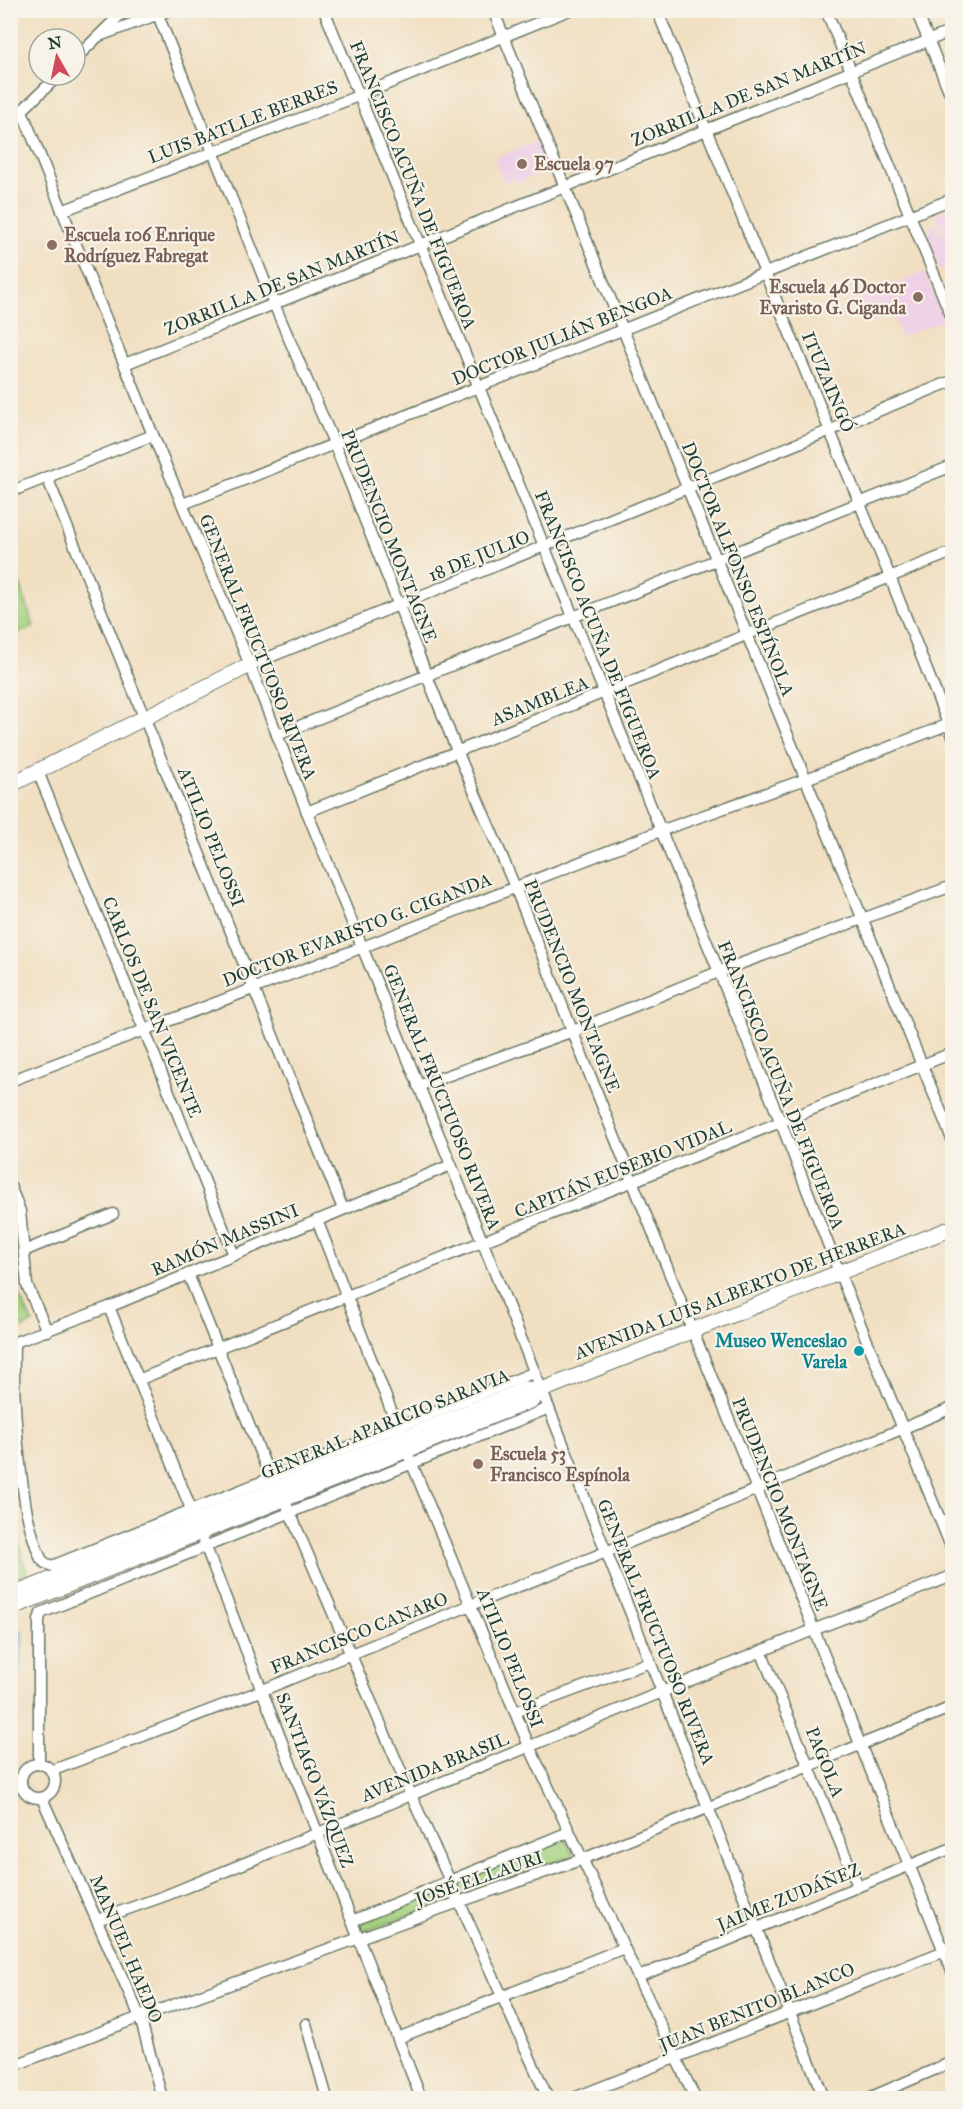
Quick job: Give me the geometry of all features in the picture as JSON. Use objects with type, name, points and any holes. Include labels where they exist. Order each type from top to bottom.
[{"type":"main road","points":[[10,785],[250,665]]},
{"type":"main road","name":"AVENIDA LUIS ALBERTO DE HERRERA","points":[[542,1390],[952,1228]]},
{"type":"main road","name":"GENERAL APARICIO SARAVIA","points":[[10,1608],[405,1444],[532,1400],[542,1390]]},
{"type":"main road","name":"GENERAL APARICIO SARAVIA","points":[[10,1596],[198,1528]]},
{"type":"street","points":[[87,48],[125,10]]},
{"type":"street","points":[[99,36],[170,10]]},
{"type":"street","name":"FRANCISCO ACUÑA DE FIGUEROA","points":[[324,10],[781,1123],[952,1549]]},
{"type":"street","name":"DOCTOR ALFONSO ESPÍNOLA","points":[[493,10],[952,1139]]},
{"type":"street","name":"LUIS BATLLE BERRES","points":[[62,210],[358,96],[569,10]]},
{"type":"street","name":"ITUZAINGÓ","points":[[657,10],[951,727]]},
{"type":"street","points":[[826,10],[952,318]]},
{"type":"street","points":[[916,10],[952,98]]},
{"type":"street","name":"PRUDENCIO MONTAGNE","points":[[158,15],[274,304],[334,443],[457,752],[515,887],[813,1630],[911,1865],[949,1949],[952,1971]]},
{"type":"street","name":"ZORRILLA DE SAN MARTÍN","points":[[125,364],[952,31]]},
{"type":"street","points":[[10,122],[47,87]]},
{"type":"street","name":"GENERAL FRUCTUOSO RIVERA","points":[[22,111],[153,435],[250,665],[824,2098]]},
{"type":"street","name":"DOCTOR JULIÁN BENGOA","points":[[183,504],[952,199]]},
{"type":"street","name":"18 DE JULIO","points":[[250,665],[952,381]]},
{"type":"street","points":[[10,492],[153,435]]},
{"type":"street","points":[[277,735],[427,674],[573,619],[952,466]]},
{"type":"street","name":"ATILIO PELOSSI","points":[[47,477],[343,1209]]},
{"type":"street","name":"ASAMBLEA","points":[[307,812],[952,552]]},
{"type":"street","name":"DOCTOR EVARISTO G. CIGANDA","points":[[10,1080],[363,947],[660,831],[951,727]]},
{"type":"street","name":"CARLOS DE SAN VICENTE","points":[[38,772],[234,1255]]},
{"type":"street","points":[[418,1086],[573,1031],[718,972],[952,886]]},
{"type":"street","name":"CAPITÁN EUSEBIO VIDAL","points":[[138,1380],[952,1053]]},
{"type":"street","name":"RAMÓN MASSINI","points":[[12,1344],[109,1307],[451,1165]]},
{"type":"street","points":[[10,1186],[20,1211],[27,1285],[47,1331]]},
{"type":"street","points":[[24,1251],[113,1214]]},
{"type":"street","name":"ATILIO PELOSSI","points":[[317,1220],[405,1444],[529,1746],[695,2098]]},
{"type":"street","points":[[188,1274],[280,1495],[411,1795],[548,2098]]},
{"type":"street","name":"SANTIAGO VÁZQUEZ","points":[[109,1307],[263,1690],[421,2098]]},
{"type":"street","name":"GENERAL APARICIO SARAVIA","points":[[12,1344],[15,1425],[26,1516],[41,1558],[45,1563],[52,1566],[198,1528]]},
{"type":"street","name":"GENERAL APARICIO SARAVIA","points":[[39,1764],[39,1620],[41,1613],[198,1528],[405,1444],[535,1372]]},
{"type":"street","name":"GENERAL APARICIO SARAVIA","points":[[405,1444],[549,1408]]},
{"type":"street","name":"FRANCISCO CANARO","points":[[51,1771],[263,1690],[606,1552],[952,1408]]},
{"type":"street","name":"AVENIDA BRASIL","points":[[97,1920],[167,1895],[813,1630],[952,1578]]},
{"type":"street","name":"PAGOLA","points":[[761,1651],[858,1886]]},
{"type":"street","points":[[515,1712],[650,1662]]},
{"type":"street","name":"JOSÉ ELLAURI","points":[[10,2067],[140,2017],[583,1859],[952,1707]]},
{"type":"street","points":[[50,1817],[49,1805],[54,1789],[55,1779],[51,1771],[39,1764],[26,1770],[17,1788],[33,1797],[42,1798],[54,1789],[76,1760]]},
{"type":"street","name":"MANUEL HAEDO","points":[[42,1798],[140,2017],[162,2098]]},
{"type":"street","name":"JOSÉ ELLAURI","points":[[352,1922],[569,1832]]},
{"type":"street","name":"JAIME ZUDÁÑEZ","points":[[638,1977],[952,1848]]},
{"type":"street","points":[[398,2038],[624,1948]]},
{"type":"street","name":"JUAN BENITO BLANCO","points":[[574,2098],[949,1949]]},
{"type":"street","points":[[306,2024],[327,2098]]},
{"type":"street","points":[[869,2098],[952,2062]]},
{"type":"shaded area","name":"Escuela 97","points":[[538,141],[550,170],[517,183],[515,179],[504,183],[494,158]]},
{"type":"shaded area","points":[[952,207],[952,265],[940,270],[925,234],[931,232],[929,227],[936,225],[940,234],[944,232],[935,214]]},
{"type":"shaded area","points":[[925,272],[944,320],[901,337],[892,313],[870,322],[860,298]]},
{"type":"green space","points":[[16,572],[34,627],[11,635],[11,574]]},
{"type":"green space","points":[[10,1254],[14,1287],[33,1323],[11,1333]]},
{"type":"green space","points":[[10,1497],[14,1527],[27,1574],[11,1581]]},
{"type":"green space","points":[[565,1838],[574,1856],[462,1895],[456,1882]]},
{"type":"green space","points":[[443,1888],[449,1901],[363,1932],[359,1923]]},
{"type":"waterway","points":[[10,1761],[22,1631]]},
{"type":"place","name":"Escuela 97","points":[[522,164]]},
{"type":"place","name":"Escuela 106 Enrique Rodríguez Fabregat","points":[[52,245]]},
{"type":"place","name":"Escuela 46 Doctor Evaristo G. Ciganda","points":[[918,297]]},
{"type":"place","name":"Museo Wenceslao Varela","points":[[859,1351]]},
{"type":"place","name":"Escuela 53 Francisco Espínola","points":[[478,1464]]}]
